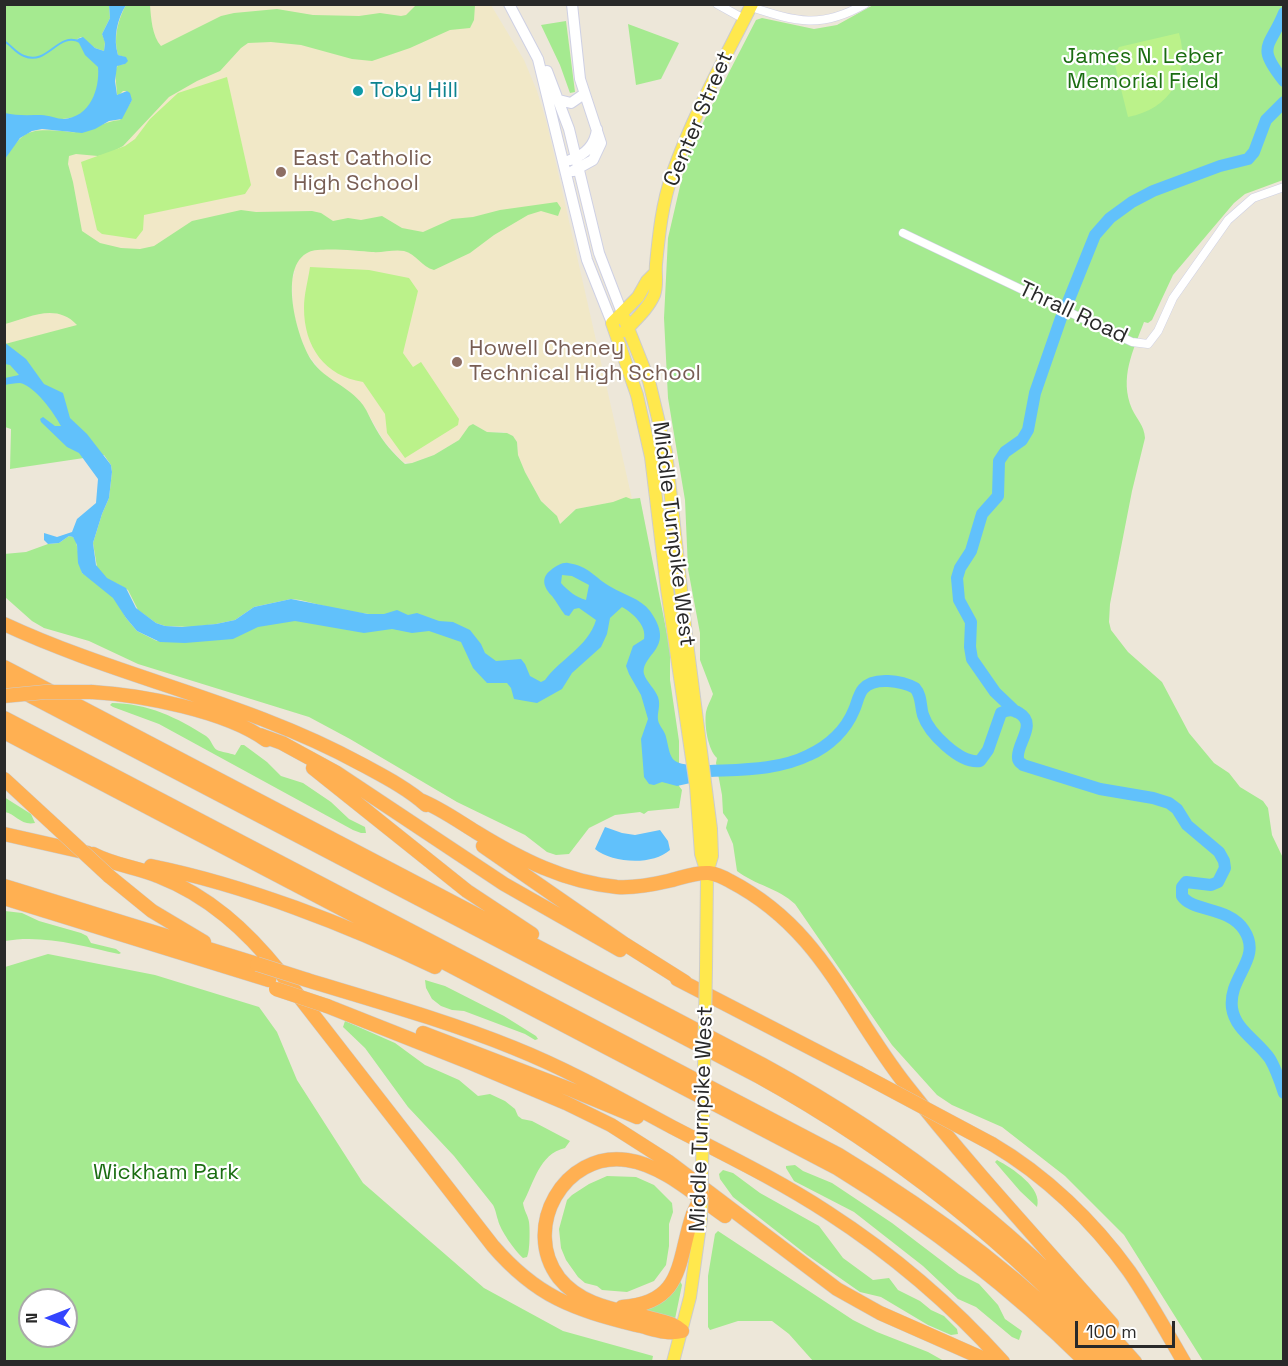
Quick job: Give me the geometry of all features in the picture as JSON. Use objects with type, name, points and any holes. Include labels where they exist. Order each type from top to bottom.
[{"type":"highway","points":[[4,624],[81,657],[299,734],[353,760],[532,864],[609,886],[636,887],[707,873],[723,877],[748,891],[777,911],[801,934],[830,971],[907,1086],[1126,1340],[1137,1362]]},
{"type":"highway","points":[[4,667],[783,1075],[850,1116],[898,1148],[962,1197],[1037,1261],[1137,1362]]},
{"type":"highway","points":[[4,682],[747,1070],[820,1111],[900,1165],[969,1218],[1052,1292],[1118,1362]]},
{"type":"highway","points":[[4,696],[45,692],[93,692],[175,704],[225,720],[282,743],[344,777],[539,906],[992,1144],[1044,1181],[1096,1232],[1135,1280],[1184,1362]]},
{"type":"highway","points":[[4,718],[839,1155],[927,1211],[963,1238],[1036,1298],[1103,1362]]},
{"type":"highway","points":[[4,732],[801,1149],[883,1197],[926,1226],[1026,1305],[1086,1362]]},
{"type":"highway","points":[[260,735],[331,781],[467,891],[535,936],[558,957]]},
{"type":"highway","points":[[4,779],[109,876],[166,920],[233,956]]},
{"type":"highway","points":[[420,800],[623,943],[686,982]]},
{"type":"highway","points":[[4,834],[178,872],[274,902],[362,934],[468,982],[504,993]]},
{"type":"highway","points":[[93,854],[178,885],[213,905],[244,931],[280,972],[493,1246],[525,1279],[553,1298],[585,1311],[667,1332],[682,1331]]},
{"type":"highway","points":[[4,886],[453,1026],[513,1048],[574,1075],[792,1190],[842,1221],[896,1261],[956,1313],[1003,1362]]},
{"type":"highway","points":[[4,898],[139,939],[323,1001],[564,1087],[695,1145],[719,1151]]},
{"type":"highway","points":[[323,1001],[566,1103],[618,1129],[669,1162],[820,1278]]},
{"type":"highway","points":[[682,1331],[669,1323],[602,1306],[580,1297],[561,1280],[548,1257],[544,1233],[549,1208],[562,1186],[586,1167],[608,1160],[634,1161],[661,1172],[800,1268],[868,1307],[991,1362]]},
{"type":"highway","points":[[602,1306],[638,1305],[656,1298],[668,1289],[680,1268],[702,1195]]},
{"type":"main road","points":[[509,4],[538,59]]},
{"type":"main road","points":[[564,161],[590,163],[598,153],[601,142],[584,94],[572,4]]},
{"type":"main road","name":"Center Street","points":[[618,338],[653,297],[658,284],[655,273],[662,215],[673,173],[698,113],[751,6]]},
{"type":"main road","name":"Middle Turnpike West","points":[[538,59],[549,74],[559,100],[599,254],[651,389],[665,448],[684,666]]},
{"type":"main road","name":"Middle Turnpike West","points":[[538,59],[588,264],[638,395],[649,443],[712,853],[707,873],[702,1195]]},
{"type":"main road","points":[[559,100],[571,103],[584,94]]},
{"type":"main road","points":[[567,173],[577,163]]},
{"type":"main road","name":"Center Street","points":[[612,323],[640,295],[647,281],[655,273]]},
{"type":"main road","name":"Middle Turnpike West","points":[[673,1362],[693,1282],[697,1216]]},
{"type":"street","points":[[717,4],[744,19]]},
{"type":"street","points":[[751,6],[775,15],[807,21],[828,21],[865,4]]},
{"type":"street","name":"Thrall Road","points":[[903,233],[1132,342],[1148,344],[1158,331],[1173,298],[1228,220],[1253,198],[1284,187]]},
{"type":"shaded area","name":"East Catholic High School","points":[[5,5],[491,5],[524,60],[547,124],[632,499],[576,509],[560,524],[553,512],[541,501],[525,472],[518,455],[517,442],[513,436],[503,432],[487,432],[473,424],[459,440],[434,455],[412,463],[403,462],[384,441],[366,410],[350,393],[323,374],[307,353],[293,311],[292,280],[295,271],[5,344]]},
{"type":"green space","name":"James N. Leber Memorial Field","points":[[875,4],[1283,5],[1283,180],[1245,194],[1234,203],[1173,275],[1152,320],[1148,323],[1144,322],[1132,354],[1127,375],[1128,398],[1145,438],[1132,491],[1110,604],[1109,622],[1111,630],[1128,652],[1162,682],[1189,733],[1214,763],[1229,773],[1240,787],[1263,801],[1268,808],[1272,835],[1283,858],[1283,1361],[1203,1361],[1124,1235],[1065,1176],[1002,1127],[952,1105],[937,1095],[892,1045],[795,904],[737,871],[733,844],[726,828],[728,820],[723,813],[717,758],[711,749],[706,730],[706,712],[713,694],[700,660],[700,633],[688,569],[685,500],[668,398],[664,318],[668,238],[691,146],[756,20],[762,18],[814,29],[837,25]]},
{"type":"green space","points":[[5,5],[109,5],[110,18],[102,34],[105,42],[104,51],[95,48],[81,37],[77,39],[109,76],[109,112],[36,123],[5,142]]},
{"type":"green space","points":[[126,5],[150,5],[154,32],[161,46],[221,16],[234,13],[277,9],[313,15],[359,16],[380,13],[401,16],[406,15],[416,5],[475,5],[474,20],[470,28],[450,30],[410,48],[372,61],[352,59],[301,45],[271,42],[248,43],[220,71],[169,97],[123,146],[98,156],[76,154],[69,156],[68,164],[82,231],[100,243],[121,248],[140,249],[154,246],[192,221],[241,210],[312,211],[321,213],[333,221],[348,218],[361,220],[382,216],[402,228],[423,232],[452,219],[557,202],[561,208],[558,216],[541,211],[528,215],[494,235],[470,253],[434,270],[404,251],[309,252],[299,260],[294,272],[292,287],[296,321],[306,351],[317,368],[357,398],[382,439],[405,464],[434,455],[459,440],[473,424],[487,432],[507,433],[513,436],[517,442],[518,455],[525,472],[541,501],[557,516],[560,524],[576,509],[613,502],[626,497],[640,498],[670,649],[670,680],[679,741],[679,786],[682,790],[679,808],[648,811],[644,814],[640,812],[615,815],[589,828],[569,854],[556,855],[547,852],[525,835],[457,802],[309,717],[138,664],[89,641],[44,628],[32,621],[5,597],[4,554],[26,552],[48,544],[59,543],[69,536],[76,541],[82,573],[92,579],[97,567],[93,543],[109,498],[112,472],[111,465],[104,455],[10,469],[11,429],[5,427],[5,344],[77,325],[69,318],[51,313],[5,324],[5,159],[17,142],[28,133],[42,130],[82,131],[120,120],[132,100],[127,91],[123,91],[118,96],[117,94],[115,71],[118,65],[125,64],[124,57],[118,55],[116,42],[117,29]],"holes":[[[116,583],[128,590],[138,610],[156,623],[165,626],[191,627],[235,620],[254,607],[291,599],[369,614],[338,618],[253,620],[157,641],[137,631],[126,618],[120,607]]]},
{"type":"green space","points":[[566,21],[575,92],[570,93],[541,25]]},
{"type":"green space","points":[[628,24],[679,43],[661,79],[636,85]]},
{"type":"green space","name":"James N. Leber Memorial Field","points":[[1179,33],[1182,63],[1174,88],[1155,106],[1143,113],[1128,117],[1113,57],[1119,47]]},
{"type":"green space","points":[[227,77],[251,185],[245,194],[144,215],[143,230],[136,239],[102,234],[97,230],[81,162],[125,146],[135,139],[150,119],[178,93]]},
{"type":"green space","points":[[310,267],[369,270],[409,278],[418,291],[403,353],[413,367],[421,362],[459,419],[458,425],[405,458],[387,433],[385,414],[363,382],[350,379],[328,366],[313,347],[305,322],[304,308]]},
{"type":"green space","points":[[112,703],[138,706],[162,713],[206,736],[219,751],[235,755],[241,745],[244,745],[281,776],[303,783],[331,802],[349,819],[365,827],[366,833],[353,830],[159,724],[113,707],[110,705]]},
{"type":"green space","points":[[4,797],[31,814],[35,823],[26,823],[5,812]]},
{"type":"green space","points":[[5,911],[22,913],[39,921],[81,933],[87,936],[91,943],[116,949],[121,953],[48,940],[5,941]]},
{"type":"green space","name":"Wickham Park","points":[[48,954],[155,975],[259,1007],[277,1032],[297,1080],[363,1183],[484,1288],[563,1331],[653,1356],[652,1361],[5,1361],[5,967]]},
{"type":"green space","points":[[425,980],[445,986],[504,1016],[538,1039],[535,1040],[464,1011],[441,1006],[432,999],[426,988]]},
{"type":"green space","points":[[345,1021],[395,1043],[425,1065],[459,1080],[478,1096],[490,1094],[505,1101],[522,1119],[532,1121],[570,1141],[565,1148],[556,1151],[543,1163],[523,1203],[529,1225],[527,1257],[523,1258],[512,1246],[499,1224],[493,1205],[454,1156],[408,1107],[365,1048],[343,1027]]},
{"type":"green space","points":[[997,1160],[1018,1173],[1031,1186],[1038,1200],[1037,1207],[995,1162]]},
{"type":"green space","points":[[795,1165],[803,1171],[832,1183],[892,1223],[959,1274],[979,1284],[998,1305],[1005,1319],[1022,1331],[1019,1340],[1012,1337],[976,1307],[958,1299],[923,1266],[854,1212],[794,1181],[786,1166]]},
{"type":"green space","points":[[723,1170],[733,1173],[760,1193],[819,1226],[843,1258],[873,1280],[889,1278],[898,1290],[944,1316],[957,1329],[958,1334],[951,1335],[928,1325],[881,1297],[860,1292],[807,1255],[733,1197],[720,1179],[719,1174]]},
{"type":"green space","points":[[607,1176],[636,1177],[654,1185],[672,1203],[673,1212],[669,1224],[666,1265],[654,1281],[627,1292],[602,1290],[585,1283],[566,1260],[561,1248],[559,1229],[567,1200],[589,1184]]},
{"type":"green space","points":[[718,1231],[853,1320],[944,1361],[813,1361],[789,1334],[772,1321],[738,1321],[710,1330],[708,1327],[708,1276],[715,1234]]},
{"type":"green space","points":[[680,1281],[682,1285],[675,1319],[639,1308]]},
{"type":"water","points":[[109,5],[126,5],[118,23],[116,42],[118,55],[126,57],[128,61],[117,66],[115,81],[117,95],[127,91],[132,100],[122,119],[109,121],[82,133],[42,129],[32,131],[20,138],[5,159],[5,113],[44,115],[64,119],[81,113],[87,107],[95,93],[98,67],[85,55],[77,39],[83,37],[95,48],[104,51],[105,43],[102,34],[110,18]]},
{"type":"water","points":[[4,342],[26,359],[44,384],[63,393],[70,418],[87,434],[111,465],[109,498],[93,543],[96,565],[107,578],[126,588],[136,608],[156,623],[182,627],[216,624],[235,620],[254,607],[291,599],[368,614],[384,614],[397,610],[408,615],[417,613],[439,621],[453,622],[470,630],[485,653],[496,661],[521,659],[530,676],[541,682],[587,638],[596,620],[579,608],[574,609],[569,616],[565,615],[545,586],[545,576],[553,569],[564,563],[575,565],[642,603],[650,611],[660,634],[656,649],[647,661],[644,674],[658,697],[658,720],[670,754],[679,763],[693,765],[695,782],[677,786],[662,782],[654,785],[649,784],[644,777],[641,739],[648,719],[641,695],[626,666],[633,646],[644,639],[644,634],[638,620],[622,607],[610,618],[607,634],[601,647],[572,673],[562,689],[537,703],[514,699],[507,683],[487,683],[473,668],[461,642],[429,631],[412,633],[392,629],[364,633],[295,621],[258,627],[233,639],[185,643],[160,642],[137,631],[113,598],[82,573],[78,563],[77,545],[73,537],[69,536],[59,543],[48,544],[44,540],[44,533],[57,537],[72,532],[77,519],[96,503],[98,479],[79,453],[67,447],[41,422],[40,419],[43,417],[55,426],[61,426],[38,394],[20,383],[5,385],[5,378],[19,375],[10,365],[5,364]],"holes":[[[562,575],[572,576],[589,585],[586,600],[566,589],[561,583]]]},
{"type":"water","points":[[605,827],[635,835],[660,830],[668,841],[670,850],[653,859],[632,861],[602,854],[595,849]]},
{"type":"waterway","points":[[1284,13],[1268,47],[1270,60],[1284,81]]},
{"type":"waterway","points":[[4,41],[21,55],[32,58],[46,53],[65,41],[80,42]]},
{"type":"waterway","points":[[1068,302],[1095,235],[1110,218],[1132,202],[1153,191],[1220,166],[1248,159],[1254,152],[1266,120],[1284,102]]},
{"type":"waterway","points":[[1016,712],[995,692],[972,659],[971,622],[959,600],[957,578],[960,568],[971,551],[982,514],[998,496],[999,461],[1005,452],[1022,440],[1028,430],[1035,393],[1061,318]]},
{"type":"waterway","points":[[696,772],[768,767],[796,760],[816,751],[842,731],[851,717],[861,691],[874,682],[903,683],[915,688],[920,697],[926,722],[938,738],[955,753],[972,761],[980,761],[988,750],[1001,713],[1010,710],[1017,712],[1027,723],[1018,752],[1018,760],[1023,765],[1100,789],[1169,803],[1177,809],[1187,825],[1219,852],[1225,868],[1218,882],[1211,885],[1186,882],[1182,887],[1182,896],[1194,905],[1229,917],[1244,930],[1249,940],[1250,950],[1235,986],[1232,1008],[1242,1029],[1270,1059],[1284,1093]]},
{"type":"place","name":"Toby Hill","points":[[358,91]]},
{"type":"place","name":"East Catholic High School","points":[[281,172]]},
{"type":"place","name":"Howell Cheney Technical High School","points":[[457,362]]}]
